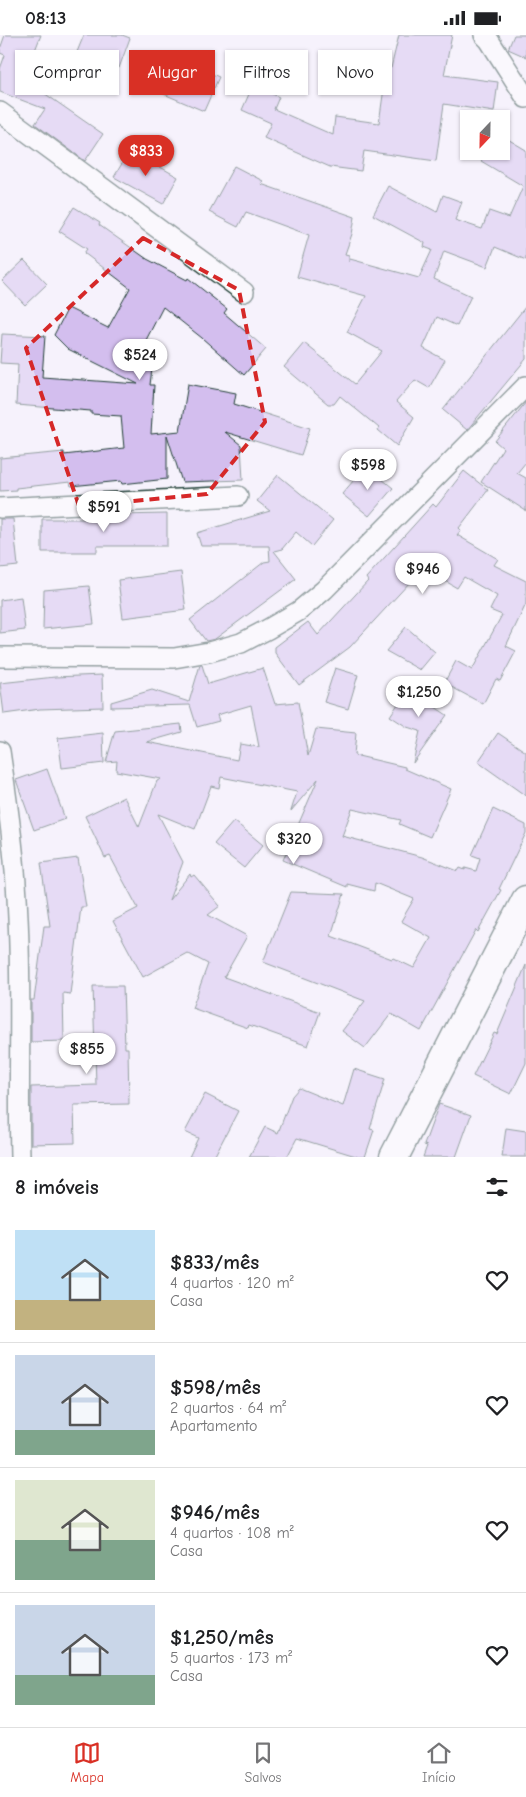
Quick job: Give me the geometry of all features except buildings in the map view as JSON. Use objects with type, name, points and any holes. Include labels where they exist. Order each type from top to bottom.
[{"type":"street","points":[[484,35],[526,98]]},
{"type":"street","points":[[0,111],[244,292]]},
{"type":"street","points":[[0,657],[174,657],[209,652],[241,643],[299,611],[324,590],[526,386]]},
{"type":"street","points":[[0,508],[238,497]]},
{"type":"street","points":[[0,751],[9,813],[18,917],[20,1157]]},
{"type":"street","points":[[394,1157],[526,899]]},
{"type":"highlighted area","points":[[143,238],[239,290],[265,422],[207,494],[79,506],[26,348]]}]
